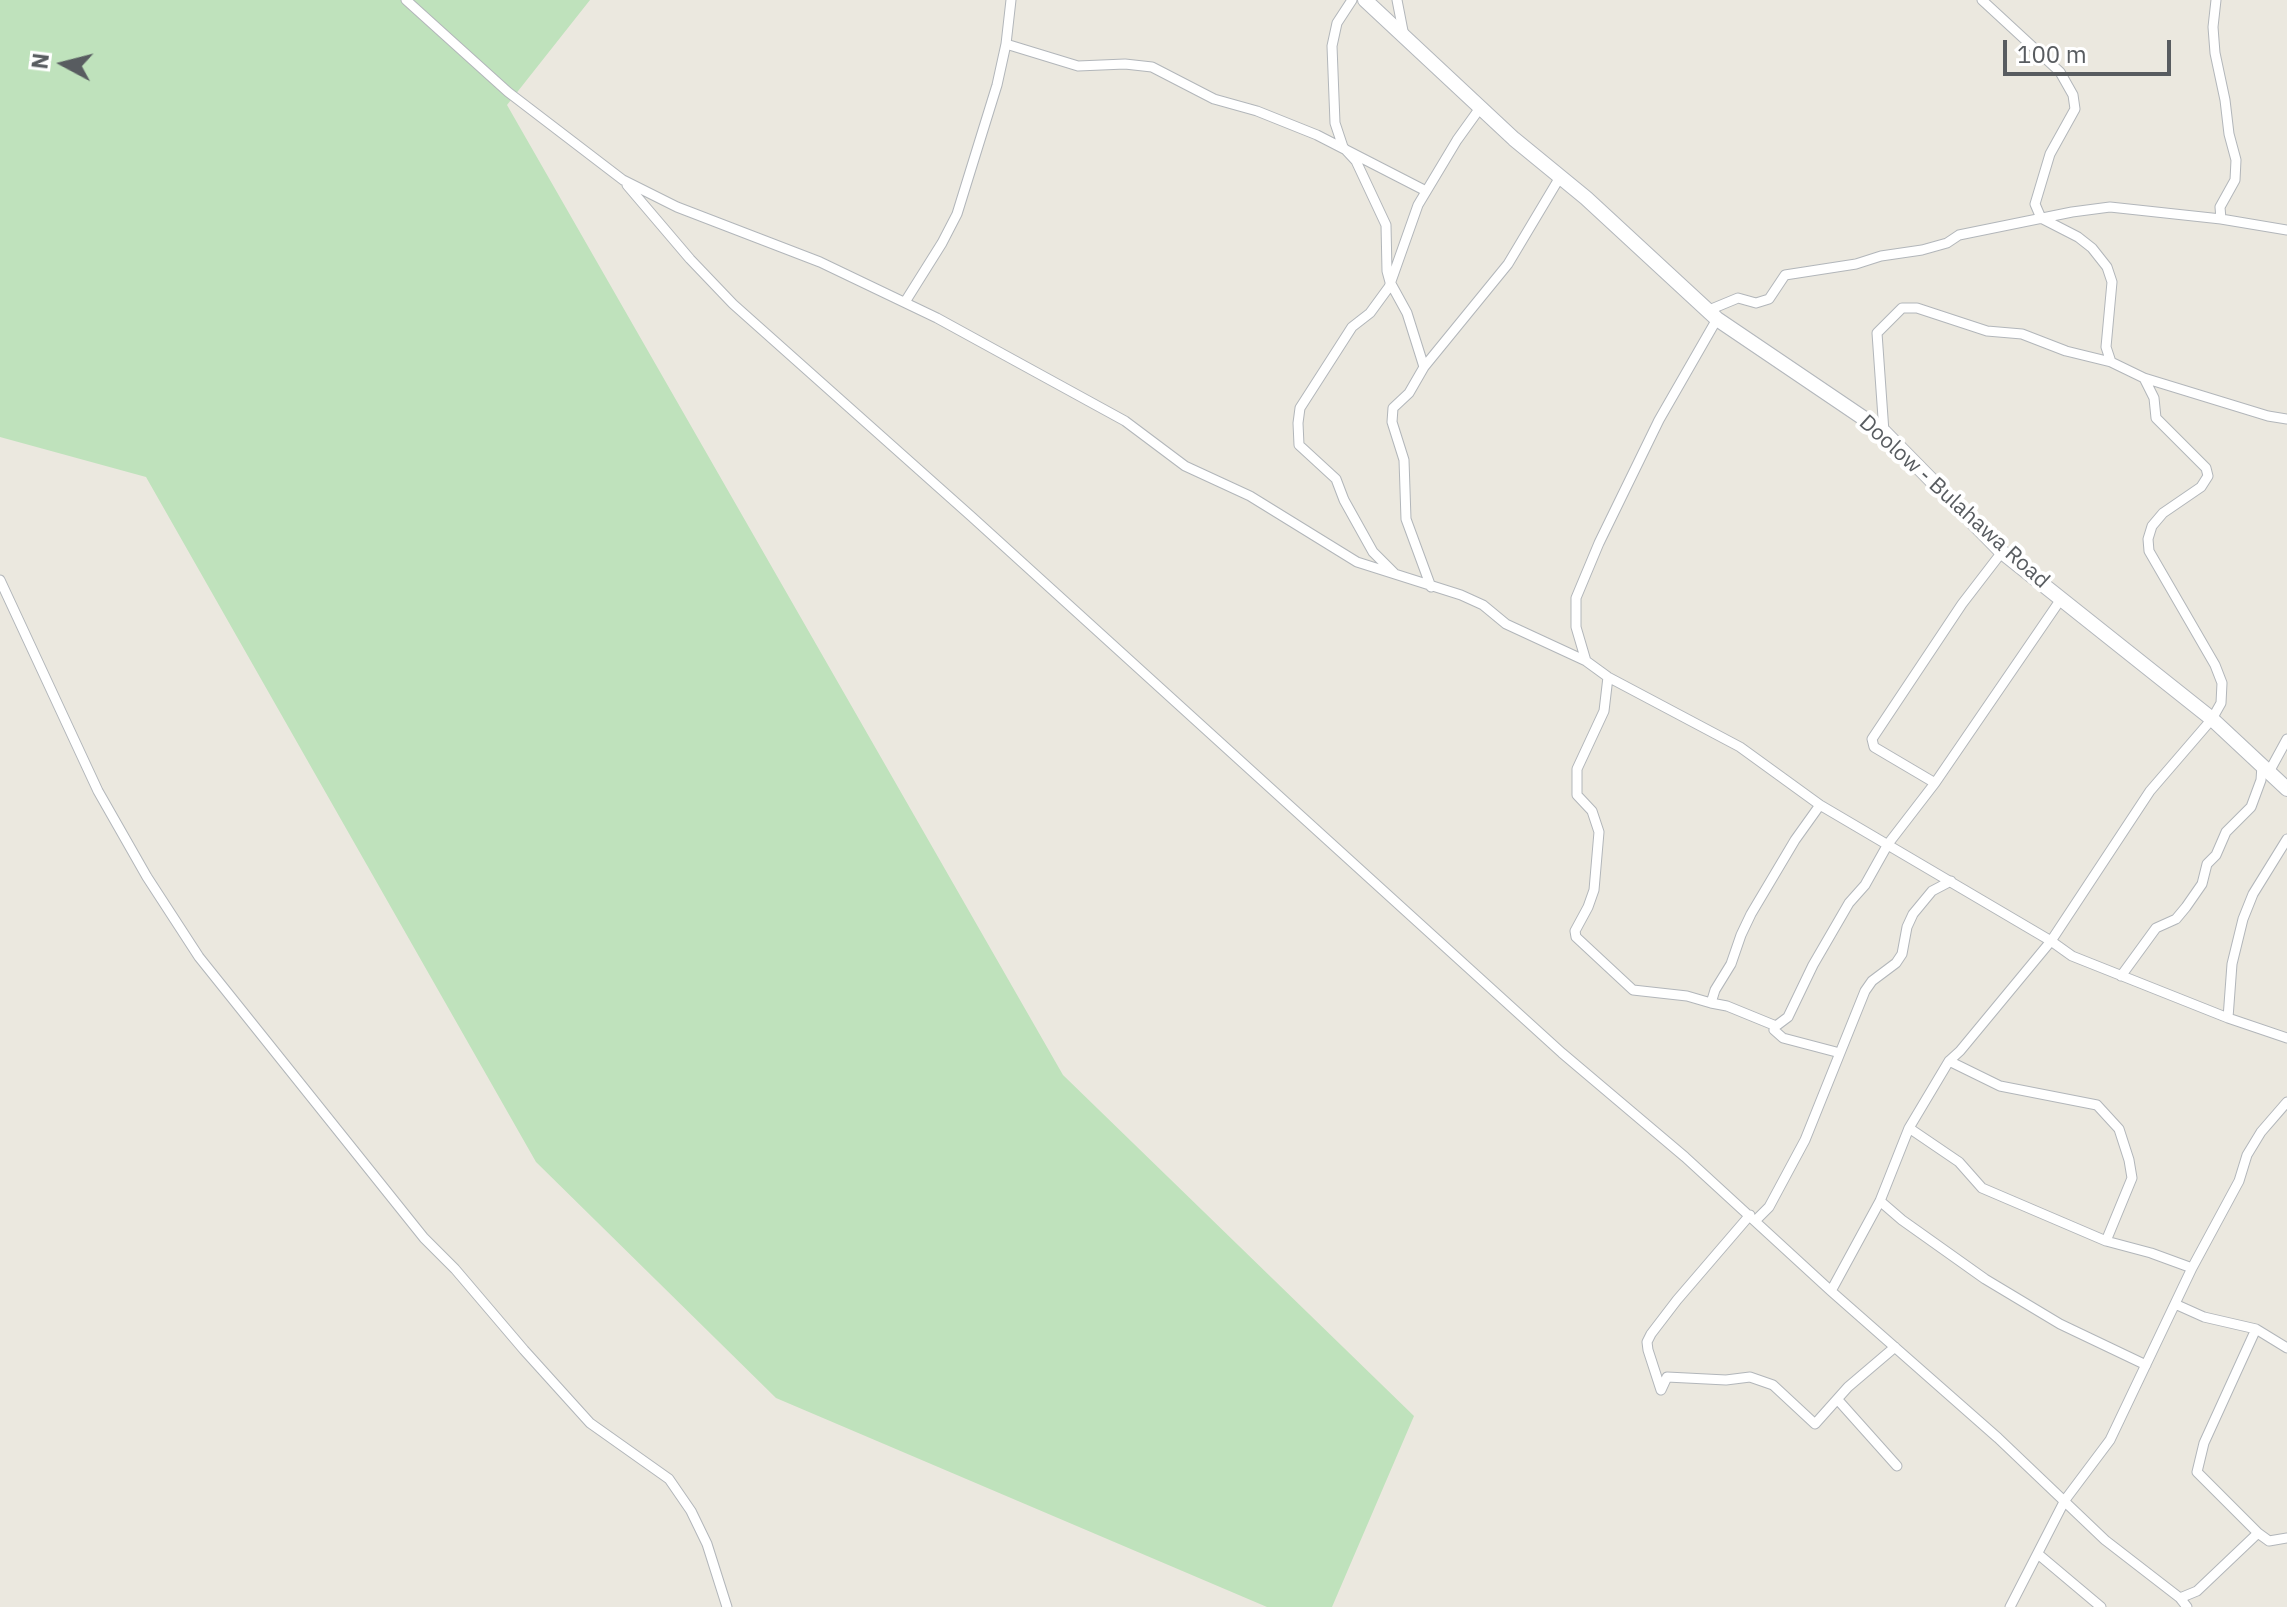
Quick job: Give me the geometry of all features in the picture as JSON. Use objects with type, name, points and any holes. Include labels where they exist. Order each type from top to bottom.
[{"type":"main road","name":"Doolow - Bulahawa Road","points":[[1365,0],[1480,108],[1713,314],[1884,432],[2002,552],[2212,719],[2287,789]]},
{"type":"street","points":[[406,0],[508,92],[623,180],[677,207],[820,262],[937,318],[1125,421],[1185,466],[1250,496],[1357,562],[1483,605],[1506,624],[1586,661],[1608,677],[1740,747],[1820,805],[2072,956],[2287,1038]]},
{"type":"street","points":[[905,302],[957,214],[997,85],[1011,0]]},
{"type":"street","points":[[1352,0],[1337,23],[1332,46],[1335,123],[1343,147],[1356,161],[1386,225],[1387,271],[1407,313],[1424,367]]},
{"type":"street","points":[[1397,0],[1404,38]]},
{"type":"street","points":[[1982,0],[2060,72],[2073,95],[2075,109],[2050,154],[2035,204],[2041,218],[2078,237],[2092,248],[2107,267],[2112,282],[2106,347],[2111,362]]},
{"type":"street","points":[[2216,0],[2213,27],[2215,53],[2236,160],[2235,180],[2220,207],[2221,219]]},
{"type":"street","points":[[1006,44],[1078,66],[1125,64],[1152,67],[1214,99],[1257,111],[1343,147],[1426,191]]},
{"type":"street","points":[[1398,576],[1373,552],[1336,479],[1299,445],[1300,408],[1352,327],[1370,313],[1390,282],[1426,191],[1480,108]]},
{"type":"street","points":[[1431,587],[1406,519],[1404,460],[1392,422],[1393,408],[1409,393],[1424,367],[1508,264],[1560,177]]},
{"type":"street","points":[[623,180],[733,304],[1393,897],[1562,1053],[1753,1218],[2065,1500],[2105,1540],[2180,1598],[2187,1607]]},
{"type":"street","points":[[1586,661],[1576,627],[1576,598],[1599,543],[1713,314],[1738,298],[1756,303],[1769,299],[1785,275],[1856,264],[1947,243],[1959,235],[2110,207],[2221,219],[2287,230]]},
{"type":"street","points":[[1884,432],[1877,333],[1902,308],[1917,308],[1987,331],[2022,334],[2066,351],[2111,362],[2144,378],[2287,419]]},
{"type":"street","points":[[1831,1291],[1880,1201],[1909,1128],[1949,1061],[2051,941],[2150,791],[2212,719],[2221,703],[2222,683],[2199,636],[2149,551],[2148,539],[2152,526],[2163,513],[2201,487],[2208,476],[2206,468],[2156,418],[2154,398],[2144,378]]},
{"type":"street","points":[[1935,783],[1874,747],[1872,739],[1962,604],[2002,552]]},
{"type":"street","points":[[0,580],[98,791],[147,877],[199,957],[424,1238],[455,1269],[524,1350],[590,1423],[669,1479],[691,1511],[707,1544],[727,1607]]},
{"type":"street","points":[[1840,1053],[1783,1038],[1774,1030],[1788,1017],[1828,937],[1871,875],[1888,844],[1935,783],[2061,599]]},
{"type":"street","points":[[1608,677],[1604,711],[1577,769],[1577,795],[1592,811],[1599,832],[1594,890],[1575,931],[1576,937],[1633,990],[1687,996],[1727,1006],[1776,1026]]},
{"type":"street","points":[[2121,976],[2156,928],[2176,919],[2186,907],[2202,884],[2207,864],[2216,855],[2226,832],[2251,807],[2266,768],[2287,739]]},
{"type":"street","points":[[1711,1003],[1751,914],[1795,840],[1820,805]]},
{"type":"street","points":[[2228,1018],[2232,964],[2243,919],[2253,894],[2287,839]]},
{"type":"street","points":[[1895,1347],[1848,1387],[1815,1424],[1773,1385],[1750,1377],[1726,1380],[1667,1377],[1661,1390],[1647,1342],[1677,1300],[1753,1218],[1769,1207],[1805,1140],[1865,991],[1902,954],[1913,914],[1932,891],[1951,881]]},
{"type":"street","points":[[1949,1061],[2000,1086],[2097,1105],[2119,1129],[2132,1178],[2106,1241]]},
{"type":"street","points":[[2010,1607],[2065,1500],[2110,1440],[2192,1268],[2239,1181],[2247,1155],[2261,1132],[2287,1102]]},
{"type":"street","points":[[1909,1128],[1959,1162],[1982,1188],[2106,1241],[2192,1268]]},
{"type":"street","points":[[1880,1201],[1985,1279],[2060,1324],[2146,1365]]},
{"type":"street","points":[[2175,1304],[2204,1317],[2256,1329],[2287,1348]]},
{"type":"street","points":[[2256,1329],[2204,1443],[2197,1472],[2258,1533],[2269,1541],[2287,1538]]},
{"type":"street","points":[[1838,1400],[1897,1466]]},
{"type":"street","points":[[2180,1598],[2197,1591],[2258,1533]]},
{"type":"street","points":[[2038,1554],[2101,1607]]},
{"type":"green space","points":[[0,0],[590,0],[507,105],[1063,1075],[1414,1416],[1332,1607],[1267,1607],[776,1398],[536,1162],[146,477],[0,437]]}]
